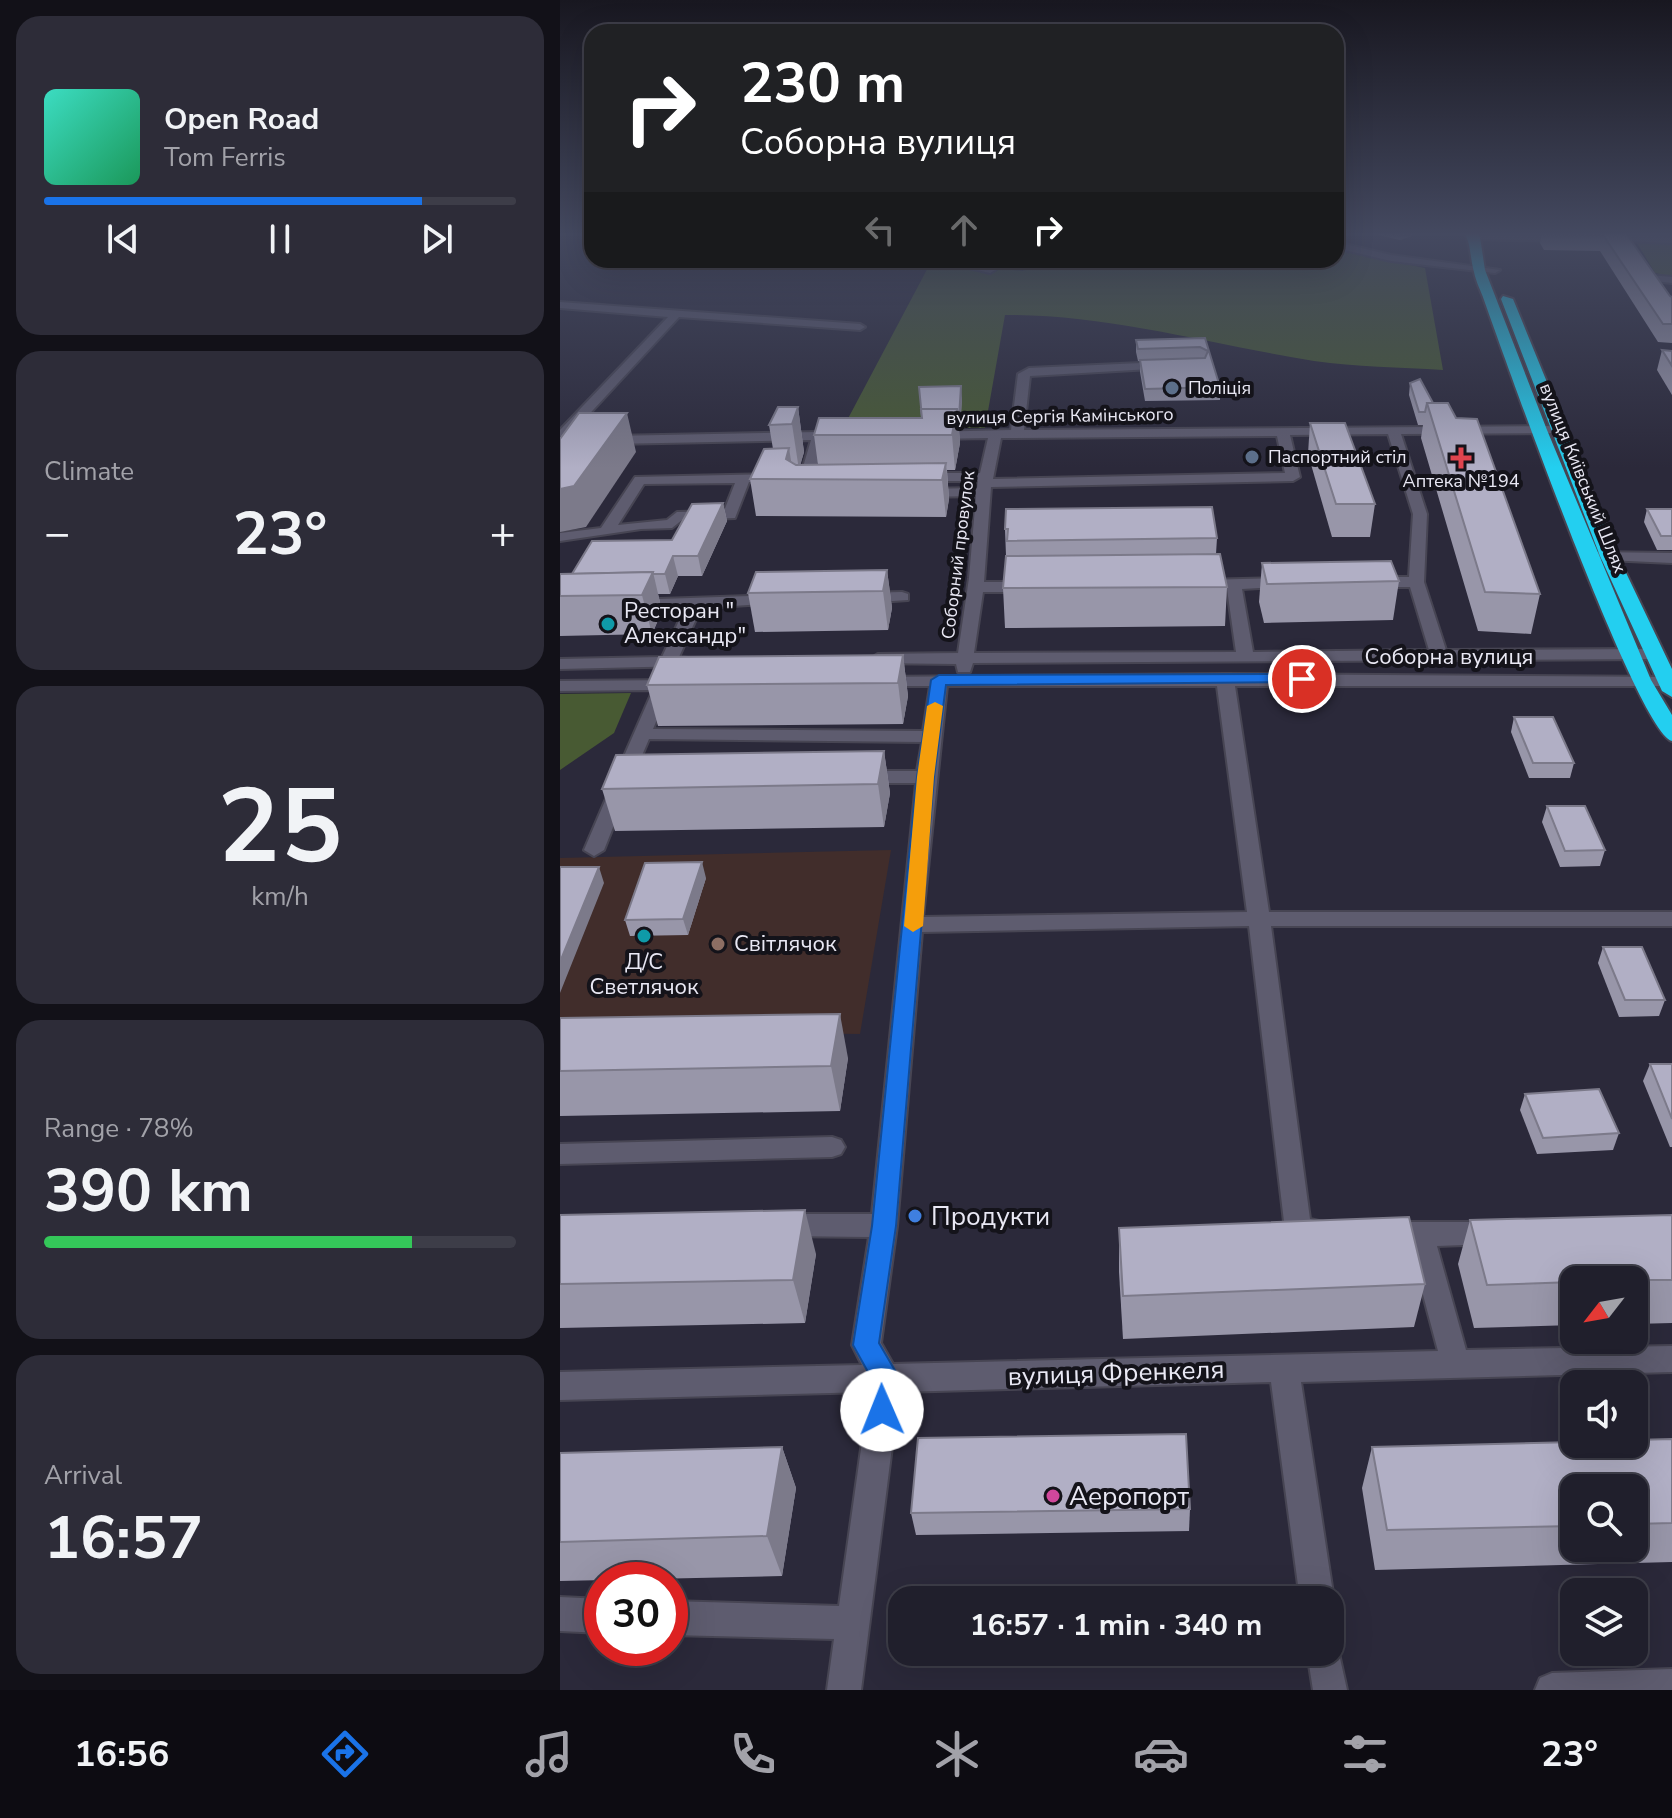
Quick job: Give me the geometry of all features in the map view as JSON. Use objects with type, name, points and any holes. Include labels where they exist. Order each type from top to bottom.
[{"type":"highway","name":"вулиця Київський Шлях","points":[[1500,311],[1539,430],[1600,556],[1669,686]]},
{"type":"highway","name":"вулиця Київський Шлях","points":[[1506,311],[1561,429],[1631,655],[1641,680],[1672,734]]},
{"type":"street","points":[[636,311],[860,327]]},
{"type":"street","points":[[560,457],[563,440],[676,314]]},
{"type":"street","points":[[1017,435],[1024,374],[1033,370],[1185,365]]},
{"type":"street","name":"вулиця Сергія Камінського","points":[[922,435],[1561,429]]},
{"type":"street","points":[[1393,431],[1420,514],[1416,582],[1439,656]]},
{"type":"street","points":[[908,493],[986,484],[1293,477],[1283,432]]},
{"type":"street","name":"Соборний провулок","points":[[886,1379],[866,1345],[884,1226],[926,777],[932,737],[951,680],[966,658],[986,484],[995,435]]},
{"type":"street","points":[[802,494],[819,436]]},
{"type":"street","points":[[563,440],[849,436]]},
{"type":"street","points":[[606,532],[640,480],[837,477]]},
{"type":"street","points":[[897,477],[986,484]]},
{"type":"street","points":[[560,537],[641,525],[672,524],[677,516],[730,515],[744,478]]},
{"type":"street","points":[[1600,556],[1672,558]]},
{"type":"street","points":[[1355,583],[1416,582]]},
{"type":"street","points":[[1188,585],[1310,583]]},
{"type":"street","points":[[1234,584],[1245,657]]},
{"type":"street","points":[[976,587],[1052,586]]},
{"type":"street","points":[[839,599],[902,597]]},
{"type":"street","points":[[620,603],[791,600]]},
{"type":"street","points":[[668,662],[695,603]]},
{"type":"street","name":"Соборна вулиця","points":[[856,659],[1654,654]]},
{"type":"street","points":[[560,664],[699,662]]},
{"type":"street","points":[[1225,679],[1298,1230],[1420,1235],[1514,1232]]},
{"type":"street","name":"Соборна вулиця","points":[[862,681],[1641,680],[1669,686]]},
{"type":"street","points":[[594,850],[631,779],[642,734],[664,684]]},
{"type":"street","points":[[560,686],[694,684]]},
{"type":"street","points":[[642,734],[932,737]]},
{"type":"street","points":[[846,777],[926,777]]},
{"type":"street","points":[[914,925],[1259,919],[1672,919]]},
{"type":"street","points":[[560,1154],[832,1147]]},
{"type":"street","points":[[760,1225],[884,1226]]},
{"type":"street","points":[[1420,1235],[1455,1362]]},
{"type":"street","name":"вулиця Френкеля","points":[[560,1386],[1672,1359]]},
{"type":"street","points":[[1284,1368],[1315,1586]]},
{"type":"street","points":[[844,1690],[886,1379]]},
{"type":"street","points":[[560,1614],[584,1615]]},
{"type":"street","points":[[688,1618],[851,1623]]},
{"type":"street","points":[[1326,1666],[1330,1690]]},
{"type":"street","points":[[1552,1690],[1672,1686]]},
{"type":"shaded area","name":"Світлячок","points":[[891,850],[860,1034],[560,1030],[560,858]]},
{"type":"green space","points":[[905,311],[1433,311],[1443,370],[1314,361],[1121,325],[1005,315],[985,428],[843,428]]},
{"type":"green space","points":[[631,693],[614,733],[560,770],[560,694]]},
{"type":"building","points":[[1654,311],[1672,311],[1672,324],[1663,324]]},
{"type":"building","points":[[1205,338],[1220,387],[1145,389],[1140,360],[1205,358],[1208,351],[1200,347],[1138,349],[1136,340]]},
{"type":"building","points":[[1662,350],[1672,351],[1672,366]]},
{"type":"building","points":[[1420,379],[1433,403],[1427,403],[1425,412],[1419,412],[1410,383]]},
{"type":"building","points":[[961,386],[959,417],[957,409],[921,409],[919,387]]},
{"type":"building","points":[[1427,403],[1448,403],[1456,418],[1477,419],[1540,594],[1485,592]]},
{"type":"building","points":[[778,407],[798,407],[792,424],[769,425]]},
{"type":"building","points":[[921,409],[957,409],[952,435],[814,435],[819,418],[922,418]]},
{"type":"building","points":[[579,413],[627,413],[574,486],[560,489],[560,439]]},
{"type":"building","points":[[1310,423],[1345,423],[1375,504],[1336,504]]},
{"type":"building","points":[[789,448],[786,459],[796,465],[946,463],[942,480],[750,479],[764,449]]},
{"type":"building","points":[[723,503],[698,556],[673,556],[665,574],[572,574],[592,541],[672,540],[692,504]]},
{"type":"building","points":[[1212,507],[1217,538],[1007,541],[1008,529],[1005,529],[1006,509]]},
{"type":"building","points":[[1647,509],[1672,509],[1672,536],[1661,536]]},
{"type":"building","points":[[1220,554],[1227,587],[1003,588],[1006,556]]},
{"type":"building","points":[[1391,561],[1399,581],[1267,584],[1262,563]]},
{"type":"building","points":[[887,570],[883,591],[748,593],[756,572]]},
{"type":"building","points":[[653,572],[642,595],[560,596],[560,574]]},
{"type":"building","points":[[903,655],[898,683],[647,685],[659,657]]},
{"type":"building","points":[[1514,717],[1553,717],[1574,763],[1533,763]]},
{"type":"building","points":[[884,751],[878,784],[602,789],[616,755]]},
{"type":"building","points":[[1547,806],[1585,806],[1605,850],[1565,851]]},
{"type":"building","points":[[702,862],[683,919],[625,920],[645,863]]},
{"type":"building","points":[[560,867],[599,867],[560,962]]},
{"type":"building","points":[[1603,947],[1642,947],[1665,1000],[1625,1000]]},
{"type":"building","points":[[840,1014],[831,1066],[560,1071],[560,1018]]},
{"type":"building","points":[[1650,1064],[1672,1064],[1672,1119]]},
{"type":"building","points":[[1599,1089],[1619,1133],[1543,1138],[1525,1094]]},
{"type":"building","points":[[805,1210],[793,1280],[560,1284],[560,1215]]},
{"type":"building","points":[[1672,1215],[1672,1280],[1648,1280],[1648,1266],[1560,1266],[1560,1282],[1487,1285],[1470,1220]]},
{"type":"building","points":[[1409,1217],[1425,1284],[1123,1296],[1119,1228]]},
{"type":"building","name":"Аеропорт","points":[[1186,1434],[1190,1509],[911,1513],[918,1438]]},
{"type":"building","points":[[1672,1439],[1672,1523],[1648,1524],[1648,1474],[1560,1474],[1560,1526],[1387,1530],[1372,1447],[1560,1442],[1560,1458],[1648,1458],[1648,1440]]},
{"type":"building","points":[[782,1447],[767,1536],[560,1542],[560,1453]]},
{"type":"slow traffic","points":[[913,926],[935,706]]},
{"type":"place","name":"Поліція","points":[[1172,388]]},
{"type":"place","name":"Паспортний стіл","points":[[1252,457]]},
{"type":"place","name":"Аптека №194","points":[[1461,458]]},
{"type":"place","name":"Ресторан \" Александр\"","points":[[608,624]]},
{"type":"place","name":"Д/С Светлячок","points":[[644,936]]},
{"type":"place","name":"Світлячок","points":[[718,944]]},
{"type":"place","name":"Продукти","points":[[915,1216]]},
{"type":"place","name":"Аеропорт","points":[[1053,1496]]},
{"type":"route","points":[[882,1410],[886,1379],[866,1345],[884,1226],[926,777],[939,680],[1302,679]]}]
